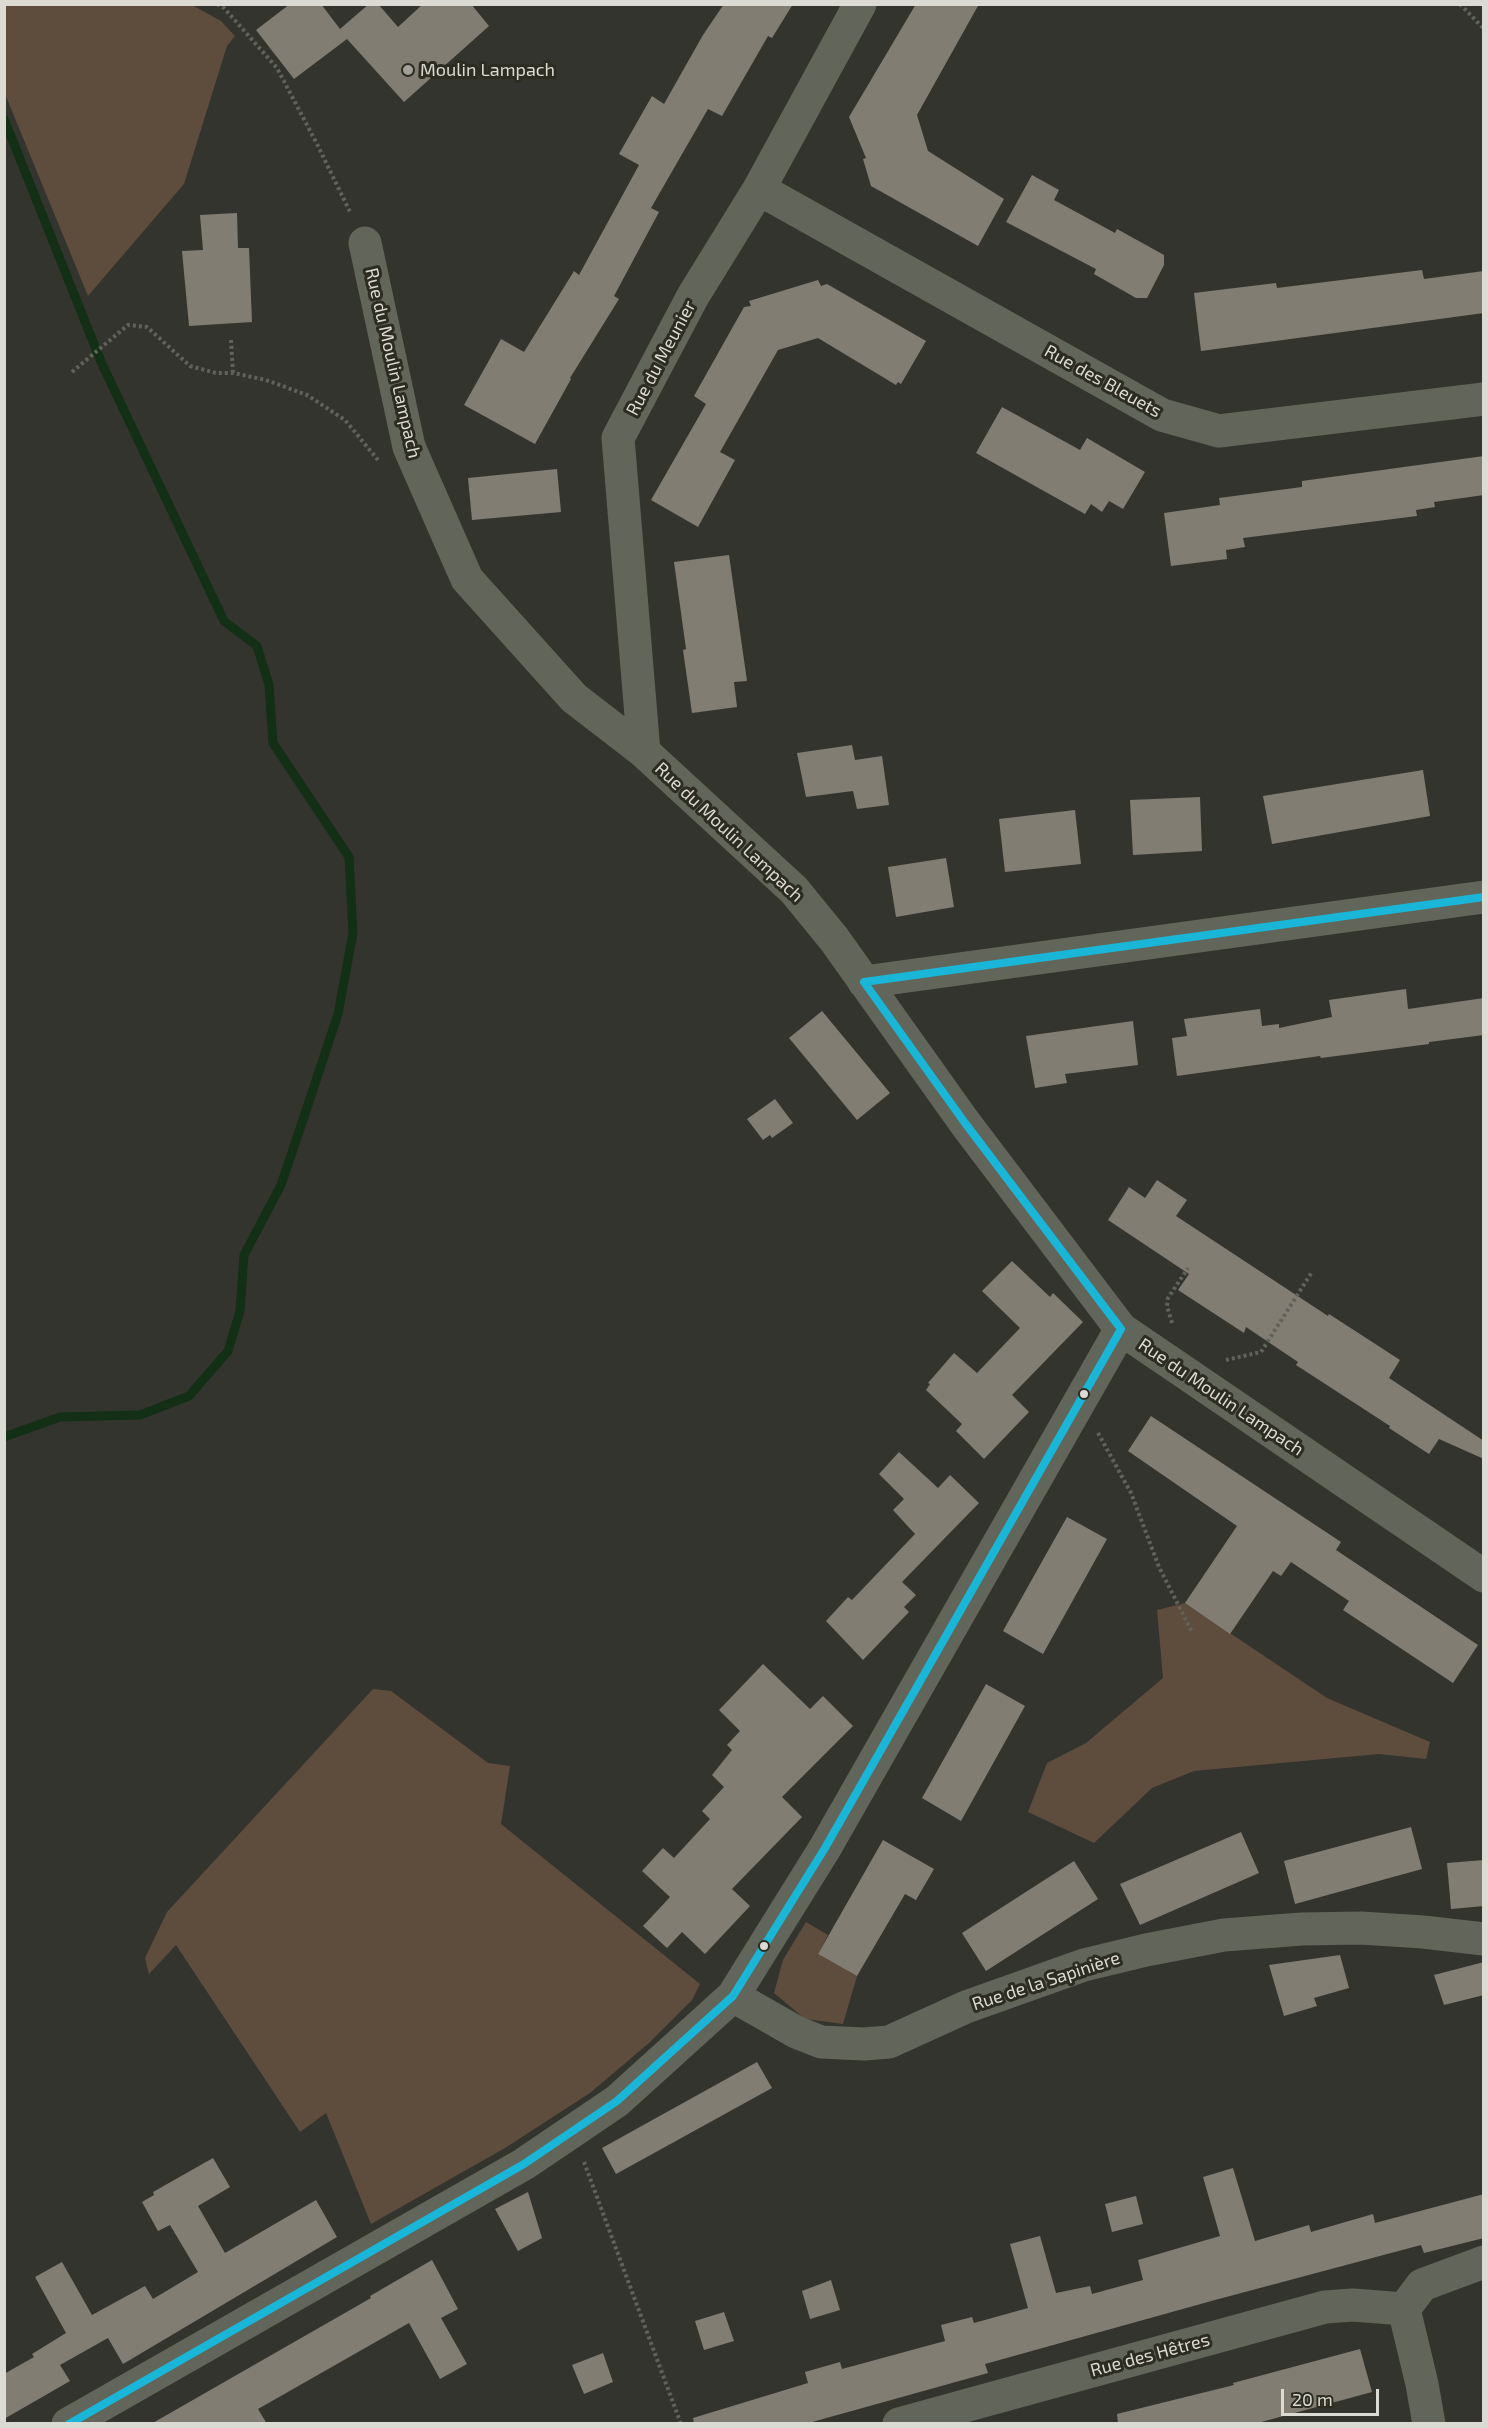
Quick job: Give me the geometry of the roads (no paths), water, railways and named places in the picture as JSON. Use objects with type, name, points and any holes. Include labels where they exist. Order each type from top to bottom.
[{"type":"street","name":"Rue du Meunier","points":[[644,752],[618,438],[693,297],[759,189],[860,4]]},
{"type":"street","name":"Rue des Bleuets","points":[[759,189],[1162,415],[1219,431],[1484,399]]},
{"type":"street","name":"Rue du Moulin Lampach","points":[[365,243],[410,447],[467,579],[574,698],[644,752],[794,890],[834,939],[965,1122],[1121,1329],[1484,1576]]},
{"type":"street","points":[[864,982],[1484,897]]},
{"type":"street","points":[[68,2424],[524,2164],[617,2101],[733,1996],[825,1848],[1121,1329]]},
{"type":"street","name":"Rue de la Sapinière","points":[[733,1996],[796,2032],[821,2042],[864,2044],[889,2042],[966,2007],[1084,1965],[1224,1935],[1302,1929],[1361,1928],[1484,1939]]},
{"type":"street","points":[[1429,2424],[1404,2309],[1422,2285],[1484,2262]]},
{"type":"street","name":"Rue des Hêtres","points":[[899,2424],[1325,2307],[1353,2305],[1404,2309]]},
{"type":"waterway","points":[[4,119],[102,364],[224,621],[257,646],[269,685],[273,743],[349,857],[353,933],[338,1014],[281,1185],[244,1255],[240,1311],[228,1351],[189,1396],[140,1415],[60,1417],[4,1437]]},
{"type":"place","name":"Moulin Lampach","points":[[408,70]]}]
